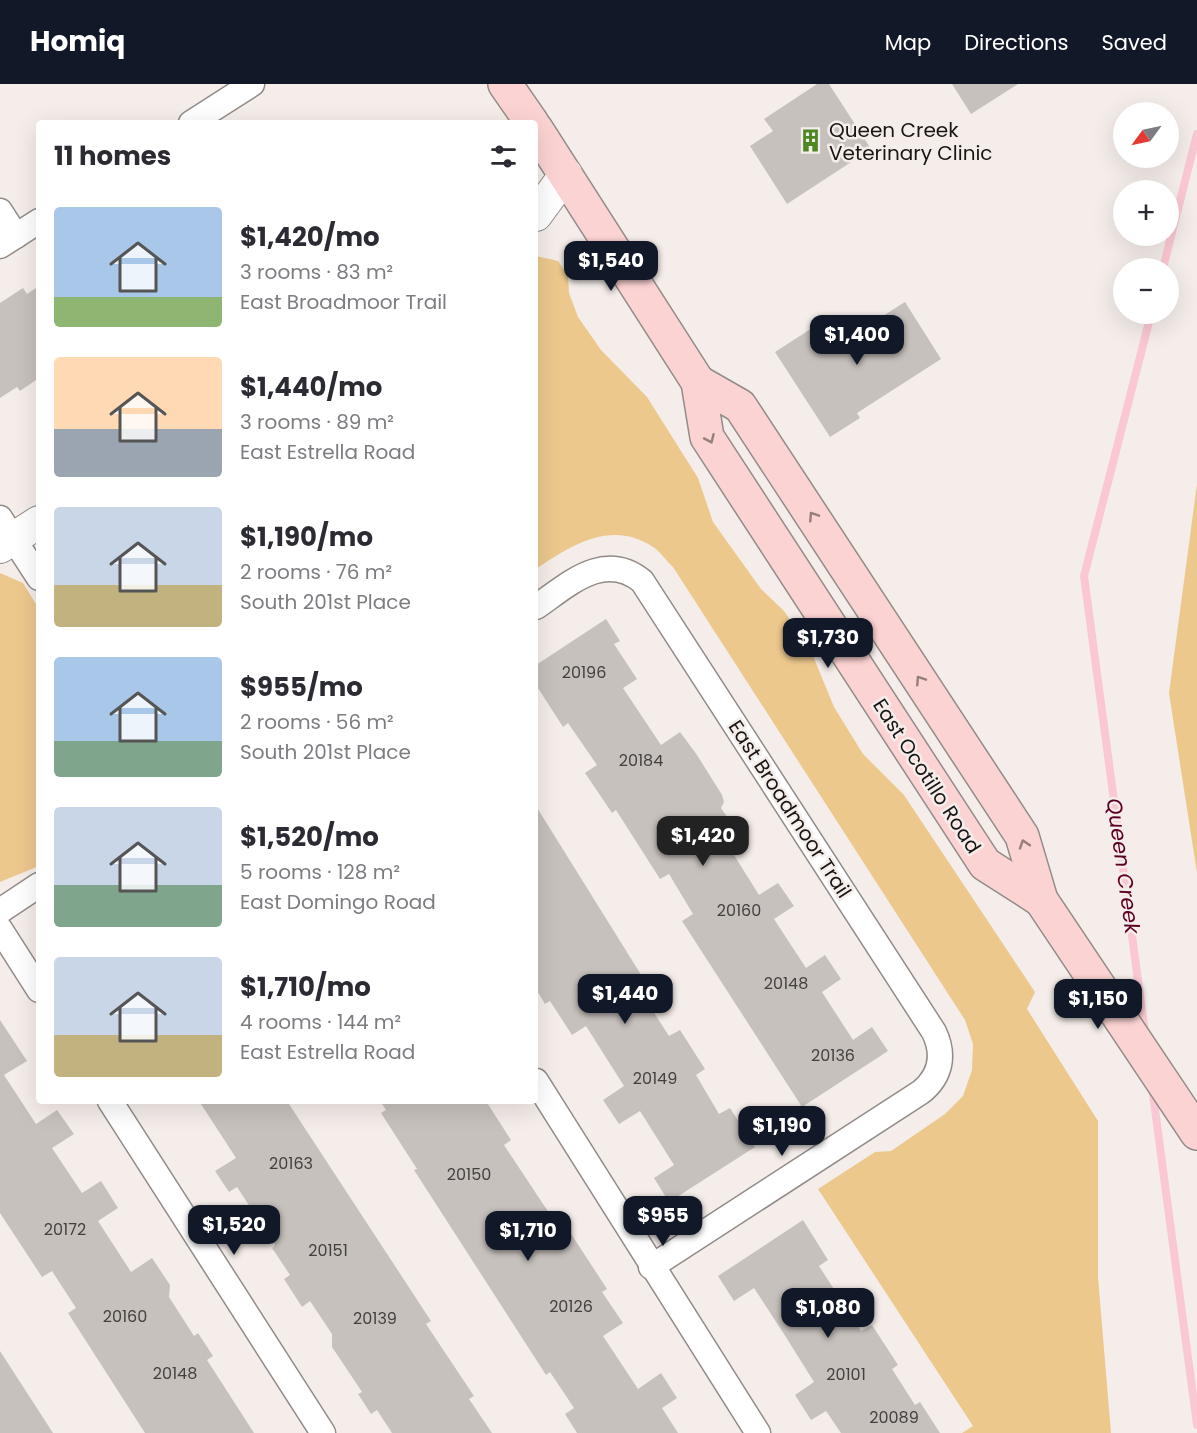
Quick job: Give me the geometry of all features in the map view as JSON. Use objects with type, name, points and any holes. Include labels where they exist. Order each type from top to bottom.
[{"type":"main road","points":[[505,84],[530,120]]},
{"type":"main road","name":"East Ocotillo Road","points":[[538,132],[698,382],[707,437],[985,864],[1041,900]]},
{"type":"main road","name":"East Ocotillo Road","points":[[698,382],[740,406],[747,416],[1022,836],[1041,900],[1197,1133]]},
{"type":"street","points":[[196,120],[252,84]]},
{"type":"street","points":[[538,184],[566,174]]},
{"type":"street","points":[[538,212],[566,174]]},
{"type":"street","points":[[0,211],[8,241],[36,223]]},
{"type":"street","points":[[36,523],[4,534],[36,574]]},
{"type":"street","name":"East Broadmoor Trail","points":[[538,606],[593,571],[616,568],[636,576],[653,597],[934,1032],[941,1053],[939,1067],[932,1082],[921,1092],[651,1267]]},
{"type":"street","points":[[0,910],[36,887]]},
{"type":"street","points":[[0,929],[36,985]]},
{"type":"street","points":[[538,1085],[758,1433]]},
{"type":"street","points":[[112,1104],[323,1433]]},
{"type":"shaded area","points":[[538,256],[558,261],[568,276],[569,293],[578,317],[601,350],[647,397],[698,478],[713,522],[761,589],[784,611],[811,651],[834,707],[863,754],[904,795],[1035,992],[1027,1009],[1098,1121],[1098,1277],[1111,1433],[962,1433],[973,1426],[818,1189],[875,1152],[891,1151],[945,1114],[963,1096],[972,1070],[973,1044],[965,1020],[673,567],[656,549],[637,539],[622,535],[592,539],[563,552],[538,568]]},
{"type":"shaded area","points":[[1197,484],[1197,873],[1169,693]]},
{"type":"shaded area","points":[[0,573],[23,583],[36,604],[36,867],[0,882]]},
{"type":"building","name":"Queen Creek Veterinary Clinic","points":[[817,84],[829,84],[871,149],[787,204],[750,146],[773,131],[764,119]]},
{"type":"building","points":[[952,84],[1018,84],[971,114]]},
{"type":"building","points":[[23,288],[27,294],[36,288],[36,380],[20,391],[17,387],[0,398],[0,303]]},
{"type":"building","points":[[905,302],[941,359],[857,413],[860,418],[830,437],[775,352],[817,325],[832,348]]},
{"type":"building","points":[[606,619],[620,641],[614,644],[637,679],[623,688],[661,745],[680,732],[697,755],[722,795],[724,802],[721,808],[736,831],[724,839],[759,895],[778,883],[794,906],[774,919],[806,968],[825,955],[841,979],[822,992],[853,1040],[872,1027],[888,1051],[802,1107],[682,921],[693,914],[669,874],[660,879],[616,810],[612,813],[585,773],[597,765],[568,723],[563,727],[538,688],[538,664]]},
{"type":"building","points":[[538,809],[648,986],[640,991],[669,1036],[680,1030],[705,1069],[696,1075],[719,1114],[730,1108],[755,1147],[669,1202],[654,1178],[674,1165],[640,1111],[619,1124],[603,1100],[624,1086],[586,1026],[572,1035],[550,1001],[545,1004],[538,992]]},
{"type":"building","points":[[0,1020],[27,1061],[4,1075],[36,1124],[57,1110],[74,1134],[52,1148],[82,1193],[101,1181],[118,1208],[98,1221],[131,1272],[152,1258],[170,1285],[169,1297],[194,1336],[198,1333],[213,1356],[207,1360],[254,1433],[145,1433],[68,1313],[76,1308],[52,1271],[42,1277],[0,1213]]},
{"type":"building","points":[[201,1104],[289,1104],[431,1321],[426,1324],[474,1396],[469,1399],[492,1433],[392,1433],[377,1410],[371,1414],[358,1394],[362,1392],[332,1347],[332,1334],[310,1301],[302,1307],[284,1279],[290,1275],[272,1248],[275,1245],[237,1187],[229,1192],[215,1171],[236,1158]]},
{"type":"building","points":[[382,1104],[488,1104],[511,1140],[504,1145],[555,1222],[566,1226],[607,1289],[602,1292],[623,1323],[603,1336],[638,1389],[661,1373],[677,1398],[662,1408],[678,1433],[577,1433],[565,1414],[574,1408],[550,1372],[546,1375],[414,1170],[417,1169],[381,1113],[386,1110]]},
{"type":"building","points":[[803,1220],[828,1260],[819,1266],[861,1331],[872,1325],[898,1365],[892,1369],[915,1405],[920,1402],[940,1433],[841,1433],[826,1411],[811,1420],[795,1395],[814,1382],[784,1334],[754,1288],[734,1301],[718,1276]]},
{"type":"building","points":[[0,1351],[53,1433],[0,1433]]},
{"type":"waterway","name":"Queen Creek","points":[[1166,258],[1197,134]]},
{"type":"waterway","name":"Queen Creek","points":[[1145,1033],[1084,576],[1148,324]]},
{"type":"waterway","name":"Queen Creek","points":[[1152,1087],[1197,1425]]},
{"type":"place","name":"Queen Creek Veterinary Clinic","points":[[811,141]]}]
